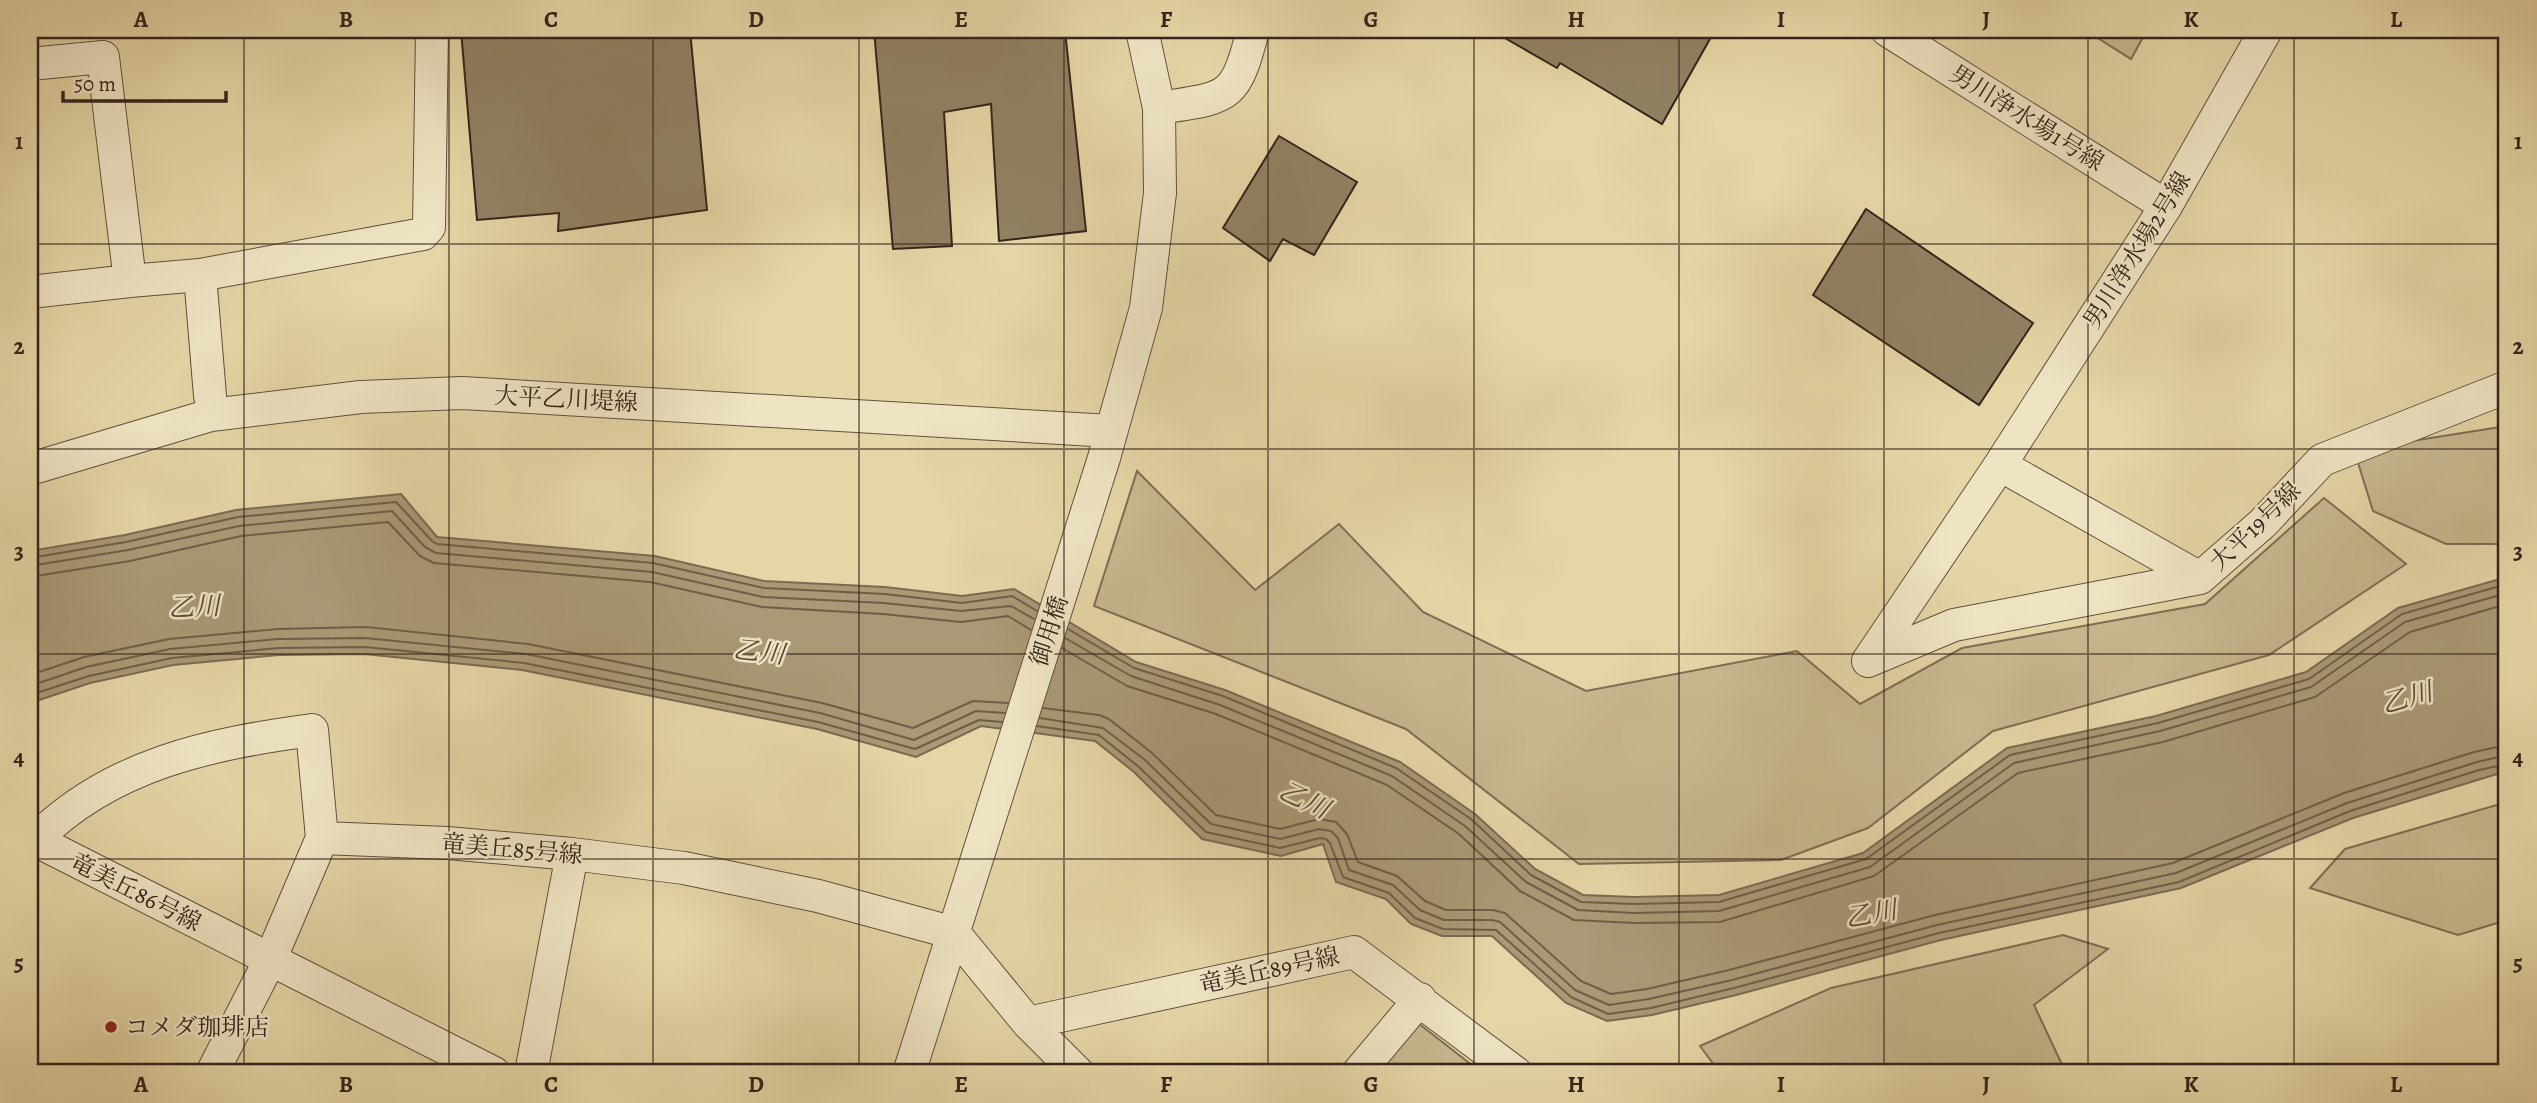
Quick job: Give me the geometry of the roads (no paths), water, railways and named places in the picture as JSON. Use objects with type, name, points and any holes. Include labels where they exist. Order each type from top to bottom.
[{"type":"street","points":[[30,292],[200,275],[423,234],[429,227],[432,30]]},
{"type":"street","name":"御用橋","points":[[909,1073],[1111,431],[1146,308],[1160,193],[1159,108],[1142,30]]},
{"type":"street","points":[[1159,108],[1202,101],[1231,89],[1243,68],[1253,30]]},
{"type":"street","name":"男川浄水場1号線","points":[[1887,30],[2166,206]]},
{"type":"street","name":"男川浄水場2号線","points":[[1868,660],[2000,465],[2166,206],[2266,30]]},
{"type":"street","points":[[30,64],[100,43],[130,281]]},
{"type":"street","points":[[200,275],[210,396]]},
{"type":"street","name":"大平19号線","points":[[1868,660],[1954,625],[2200,578],[2263,523],[2322,460],[2507,387]]},
{"type":"street","name":"大平乙川堤線","points":[[30,469],[211,415],[387,396],[462,393],[1111,431]]},
{"type":"street","points":[[2000,465],[2200,578]]},
{"type":"street","name":"竜美丘86号線","points":[[322,838],[312,730],[195,750],[135,771],[59,816],[35,841],[494,1073]]},
{"type":"street","points":[[212,1073],[270,960],[322,838]]},
{"type":"street","name":"竜美丘85号線","points":[[322,838],[447,842],[684,868],[818,896],[954,933]]},
{"type":"street","points":[[531,1073],[572,854]]},
{"type":"street","points":[[954,933],[1028,1023],[1078,1073]]},
{"type":"street","name":"竜美丘89号線","points":[[1028,1023],[1354,952],[1516,1073]]},
{"type":"street","points":[[1358,1073],[1420,999]]},
{"type":"water","name":"乙川","points":[[401,494],[437,537],[655,556],[764,581],[885,587],[962,596],[1014,589],[1136,662],[1225,690],[1400,762],[1475,814],[1535,869],[1583,895],[1719,895],[1863,853],[2007,748],[2156,716],[2306,672],[2398,608],[2507,577],[2507,771],[2353,818],[2181,888],[1941,940],[1652,1015],[1607,1021],[1566,1003],[1492,936],[1442,936],[1411,924],[1386,899],[1336,882],[1323,844],[1281,856],[1202,839],[1134,772],[1095,741],[981,726],[916,757],[817,729],[522,670],[364,654],[279,655],[173,665],[90,683],[30,703],[30,551],[125,535],[236,510]]},
{"type":"place","name":"コメダ珈琲店","points":[[111,1027]]}]
